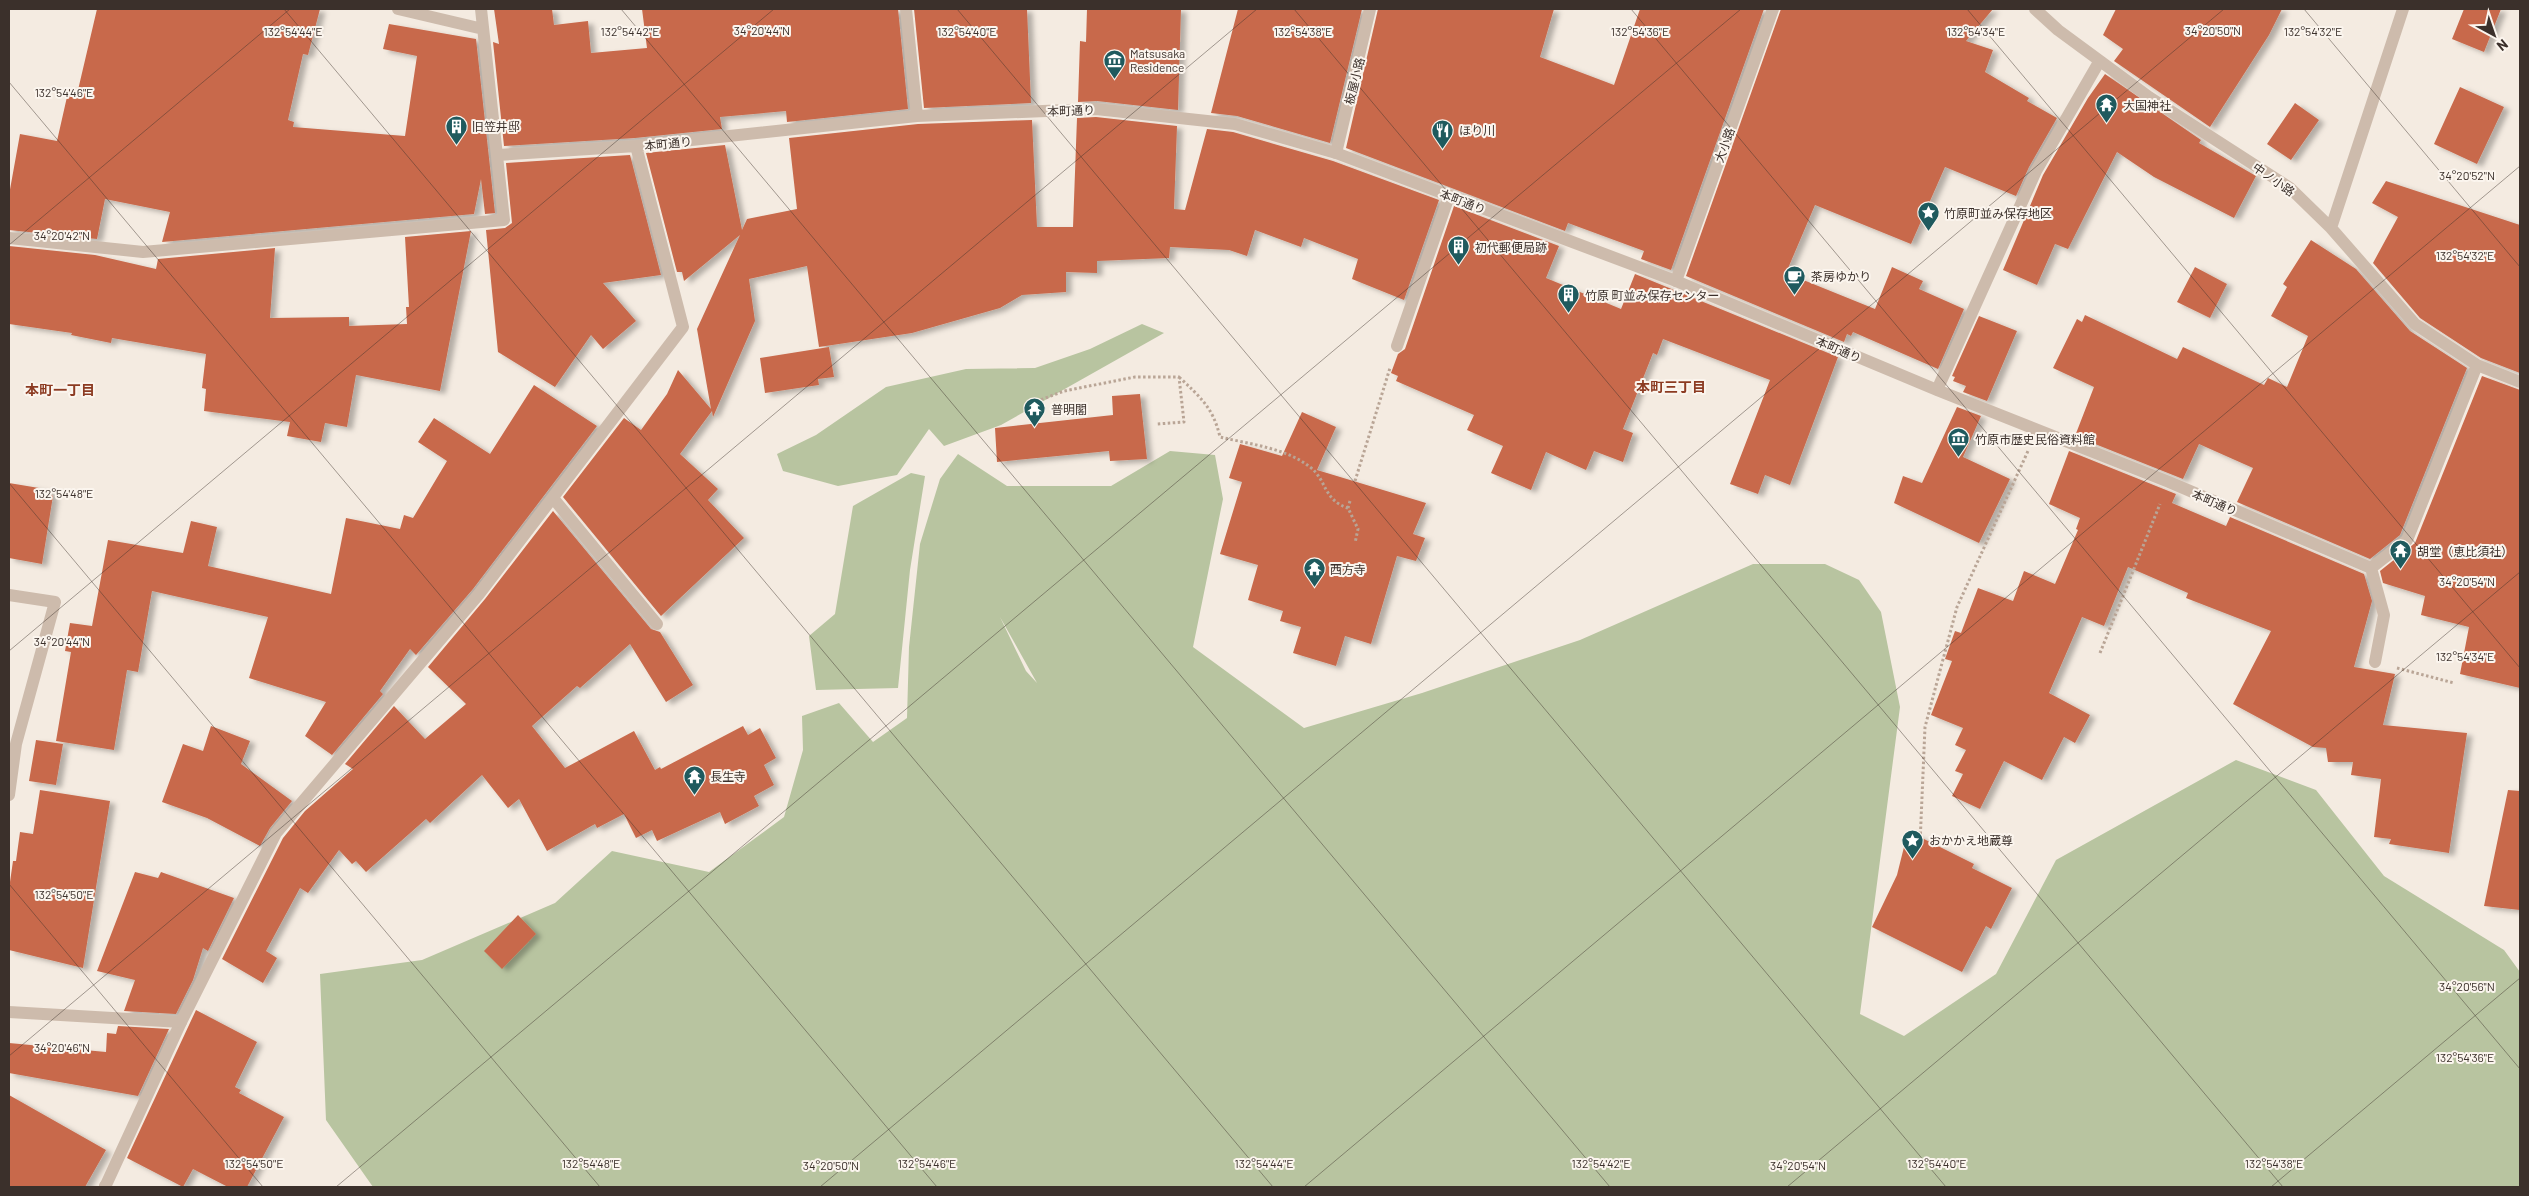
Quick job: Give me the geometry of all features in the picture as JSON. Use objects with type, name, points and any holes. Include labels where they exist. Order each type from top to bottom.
[{"type":"street","points":[[398,9],[482,29]]},
{"type":"street","points":[[9,238],[143,252],[504,220],[481,9]]},
{"type":"street","points":[[906,9],[917,116]]},
{"type":"street","name":"板屋小路","points":[[1336,153],[1370,9]]},
{"type":"street","name":"大小路","points":[[1676,281],[1773,9]]},
{"type":"street","name":"中ノ小路","points":[[2035,9],[2058,30],[2099,62],[2290,188],[2331,228],[2415,324],[2478,364],[2520,382]]},
{"type":"street","points":[[2331,228],[2403,9]]},
{"type":"street","points":[[1937,390],[2036,171],[2099,62]]},
{"type":"street","name":"本町通り","points":[[498,155],[636,146],[917,116],[1096,109],[1235,124],[1336,153],[1676,281],[1937,390],[2169,482],[2371,568]]},
{"type":"street","points":[[105,1187],[181,1022],[276,833],[479,594],[682,327],[636,146]]},
{"type":"street","points":[[1397,346],[1449,196]]},
{"type":"street","points":[[2375,662],[2384,615],[2371,568],[2407,540],[2478,364]]},
{"type":"street","points":[[553,498],[657,624]]},
{"type":"street","points":[[9,595],[55,602],[16,744],[9,795]]},
{"type":"street","points":[[9,1012],[181,1022]]},
{"type":"path","points":[[1355,481],[1397,346]]},
{"type":"path","points":[[1027,405],[1064,391],[1135,377],[1179,377],[1207,403],[1216,422],[1220,437],[1290,455],[1312,468],[1336,504],[1348,508]]},
{"type":"path","points":[[1157,424],[1184,422],[1179,377]]},
{"type":"path","points":[[1920,844],[1925,726],[1957,607],[2037,430]]},
{"type":"path","points":[[2100,653],[2169,482]]},
{"type":"path","points":[[1350,501],[1348,508],[1358,529],[1355,543]]},
{"type":"path","points":[[2375,662],[2454,683]]},
{"type":"green space","points":[[1142,324],[1164,333],[1001,425],[944,446],[929,429],[897,475],[838,486],[783,471],[777,454],[816,435],[886,387],[966,369],[1035,368],[1090,349]]},
{"type":"green space","points":[[1170,451],[1215,455],[1223,499],[1193,647],[1304,728],[1422,693],[1580,640],[1753,564],[1825,564],[1859,580],[1881,612],[1900,707],[1860,1014],[1904,1036],[1996,974],[2056,860],[2236,760],[2316,790],[2384,876],[2504,950],[2520,972],[2520,1187],[373,1187],[326,1120],[320,974],[422,960],[555,903],[612,851],[709,872],[784,817],[803,750],[802,716],[839,703],[873,742],[907,718],[909,647],[920,544],[940,479],[958,454],[1007,486],[1111,486]],"holes":[[[1000,617],[1037,683],[1026,671]]]},
{"type":"green space","points":[[911,473],[925,476],[910,570],[898,688],[816,690],[809,636],[835,614],[853,506]]},
{"type":"building","points":[[97,9],[320,9],[308,55],[303,54],[288,120],[294,122],[293,127],[405,136],[417,56],[383,49],[389,24],[476,39],[495,213],[485,214],[481,179],[474,214],[162,242],[170,212],[105,199],[97,239],[9,230],[9,195],[20,134],[57,141],[69,88],[78,90]]},
{"type":"building","points":[[494,9],[552,9],[554,25],[588,21],[591,53],[647,48],[642,9],[898,9],[908,109],[787,122],[786,111],[720,117],[722,129],[635,138],[504,146],[493,42],[499,44]]},
{"type":"building","points":[[914,9],[1027,9],[1031,103],[924,108]]},
{"type":"building","points":[[1087,9],[1181,9],[1178,110],[1097,101],[1078,102],[1080,41],[1086,42]]},
{"type":"building","points":[[1238,9],[1362,9],[1330,143],[1237,116],[1211,113]]},
{"type":"building","points":[[1378,9],[1554,9],[1540,57],[1614,85],[1640,9],[1764,9],[1671,270],[1641,259],[1644,251],[1568,223],[1565,231],[1346,148]]},
{"type":"building","points":[[1781,9],[1993,9],[1966,41],[1993,50],[1985,72],[2029,98],[2027,101],[2057,118],[2029,167],[2016,196],[1945,167],[1911,244],[1815,205],[1786,273],[1875,309],[1892,267],[1923,281],[1919,289],[1964,309],[1938,369],[1853,332],[1851,336],[1847,334],[1844,342],[1686,276]]},
{"type":"building","points":[[2116,9],[2282,9],[2269,35],[2210,127],[2114,61],[2123,49],[2103,35]]},
{"type":"building","points":[[2464,9],[2501,9],[2484,52],[2452,39]]},
{"type":"building","points":[[2105,74],[2201,140],[2199,143],[2256,176],[2234,218],[2154,177],[2117,152],[2068,249],[2055,244],[2037,285],[2003,270],[2043,175],[2088,98]]},
{"type":"building","points":[[2460,87],[2504,107],[2477,164],[2434,144]]},
{"type":"building","points":[[2295,103],[2319,120],[2291,160],[2267,144]]},
{"type":"building","points":[[1096,117],[1177,126],[1174,209],[1185,210],[1207,129],[1233,132],[1333,161],[1439,200],[1404,300],[1352,279],[1358,259],[1304,238],[1301,247],[1255,230],[1247,256],[1229,250],[1170,247],[1169,258],[1097,261],[1097,273],[1066,272],[1066,292],[1022,295],[1000,308],[912,333],[819,347],[807,266],[749,279],[755,321],[713,417],[712,411],[680,454],[718,489],[708,500],[744,538],[661,616],[563,497],[624,418],[641,430],[667,394],[678,370],[711,409],[697,329],[740,235],[684,281],[682,272],[677,272],[646,153],[725,145],[742,230],[747,219],[797,209],[789,138],[918,124],[1032,120],[1037,227],[1073,227],[1077,118]]},
{"type":"building","points":[[630,155],[661,275],[603,283],[636,321],[603,349],[591,335],[555,387],[498,352],[486,230],[505,228],[512,223],[506,163]]},
{"type":"building","points":[[2386,181],[2520,225],[2520,373],[2481,358],[2420,318],[2373,263],[2398,217],[2372,203]]},
{"type":"building","points":[[1454,206],[1559,246],[1546,278],[1621,309],[1635,274],[1838,357],[1790,485],[1765,475],[1758,494],[1730,484],[1770,380],[1663,339],[1657,355],[1653,353],[1623,429],[1633,433],[1623,462],[1594,451],[1586,470],[1546,452],[1531,490],[1491,473],[1503,446],[1467,430],[1474,415],[1396,381],[1398,376],[1391,373],[1398,354],[1405,349]]},
{"type":"building","points":[[471,231],[440,391],[356,375],[347,427],[325,423],[321,442],[287,436],[290,422],[204,411],[206,389],[202,388],[206,354],[112,338],[111,343],[71,335],[72,333],[9,324],[9,246],[95,255],[156,269],[158,259],[275,248],[270,318],[349,317],[349,326],[407,324],[406,307],[409,307],[405,237]]},
{"type":"building","points":[[2311,240],[2356,269],[2410,331],[2467,368],[2400,535],[2370,559],[2237,502],[2253,468],[2199,444],[2183,479],[2075,436],[2094,387],[2053,368],[2077,319],[2082,322],[2085,315],[2177,359],[2183,347],[2264,385],[2268,378],[2287,387],[2308,336],[2271,316],[2287,287],[2283,284]]},
{"type":"building","points":[[2195,267],[2227,284],[2210,318],[2177,302]]},
{"type":"building","points":[[1979,316],[2017,331],[1987,401],[1963,392],[1966,386],[1953,381],[1955,377],[1952,376]]},
{"type":"building","points":[[829,347],[834,377],[818,379],[819,385],[765,393],[760,358]]},
{"type":"building","points":[[2482,376],[2520,390],[2520,688],[2460,674],[2469,627],[2421,615],[2425,596],[2383,583],[2380,571],[2415,543]]},
{"type":"building","points":[[534,385],[597,426],[473,589],[416,655],[410,649],[380,691],[383,694],[332,755],[305,736],[326,702],[249,678],[268,617],[152,591],[138,672],[127,670],[114,750],[56,741],[71,652],[65,651],[70,623],[92,626],[108,540],[183,553],[191,521],[217,527],[208,566],[331,594],[346,518],[400,529],[404,515],[413,518],[447,461],[418,442],[434,418],[490,454]]},
{"type":"building","name":"普明閣","points":[[1140,394],[1147,459],[1110,461],[1109,451],[997,462],[995,428],[1113,415],[1112,396]]},
{"type":"building","points":[[1957,407],[1981,416],[1963,457],[2010,479],[1979,543],[1894,503],[1903,476],[1922,483]]},
{"type":"building","points":[[1302,412],[1336,427],[1317,470],[1426,503],[1413,534],[1425,538],[1416,561],[1397,556],[1371,644],[1345,636],[1336,666],[1293,653],[1301,627],[1280,621],[1283,611],[1248,600],[1258,565],[1220,554],[1242,482],[1229,478],[1240,444],[1282,456]]},
{"type":"building","points":[[2069,451],[2176,494],[2172,503],[2226,526],[2230,517],[2364,574],[2372,601],[2354,667],[2395,674],[2383,725],[2467,733],[2449,853],[2389,844],[2391,839],[2374,837],[2381,779],[2351,775],[2353,762],[2328,762],[2326,748],[2313,747],[2233,704],[2271,631],[2186,598],[2188,593],[2128,567],[2104,626],[2082,617],[2049,693],[2090,715],[2075,743],[2064,737],[2042,780],[2004,761],[1980,809],[1952,796],[1963,774],[1955,771],[1966,750],[1955,745],[1963,728],[1931,715],[1952,661],[1945,659],[1955,631],[1961,633],[1978,588],[2013,601],[2024,571],[2055,584],[2078,530],[2076,529],[2080,518],[2049,504]]},
{"type":"building","points":[[9,483],[51,490],[50,495],[53,496],[42,564],[9,558]]},
{"type":"building","points":[[553,511],[651,629],[660,632],[693,685],[666,702],[630,644],[580,688],[577,686],[532,726],[565,768],[634,731],[655,770],[660,767],[661,769],[743,726],[748,735],[760,728],[776,758],[764,765],[774,785],[754,796],[759,806],[725,824],[720,812],[657,841],[652,830],[636,838],[624,814],[597,828],[595,824],[547,851],[519,799],[508,808],[482,775],[430,823],[426,819],[366,872],[356,861],[352,864],[339,850],[308,893],[300,888],[266,951],[277,958],[263,983],[222,959],[283,838],[305,811],[353,769],[345,764],[394,706],[425,739],[466,704],[428,667],[485,599]]},
{"type":"building","points":[[211,726],[250,741],[241,764],[292,801],[270,828],[260,846],[207,818],[162,802],[183,744],[203,751]]},
{"type":"building","points":[[36,740],[63,744],[56,785],[29,781]]},
{"type":"building","points":[[40,790],[110,801],[83,968],[9,950],[9,889],[13,861],[16,861],[20,832],[33,834]]},
{"type":"building","points":[[2508,790],[2520,791],[2520,910],[2484,906]]},
{"type":"building","points":[[1908,831],[1974,864],[1972,868],[2012,888],[1991,929],[1986,926],[1962,972],[1872,927],[1897,875]]},
{"type":"building","points":[[135,872],[158,878],[161,872],[234,898],[208,951],[203,948],[193,980],[176,1014],[124,1011],[135,980],[97,971]]},
{"type":"building","points":[[518,915],[536,934],[502,969],[484,951]]},
{"type":"building","points":[[196,1010],[257,1042],[235,1087],[241,1090],[239,1093],[284,1117],[247,1187],[228,1187],[193,1169],[183,1187],[127,1158]]},
{"type":"building","points":[[118,1026],[169,1029],[138,1096],[9,1073],[9,1043],[106,1052],[107,1033],[116,1034]]},
{"type":"building","points":[[9,1095],[106,1150],[85,1187],[9,1187]]},
{"type":"place","name":"Matsusaka Residence","points":[[1114,79]]},
{"type":"place","name":"大国神社","points":[[2107,124]]},
{"type":"place","name":"旧笠井邸","points":[[456,145]]},
{"type":"place","name":"ほり川","points":[[1443,149]]},
{"type":"place","name":"竹原町並み保存地区","points":[[1928,232]]},
{"type":"place","name":"初代郵便局跡","points":[[1459,266]]},
{"type":"place","name":"茶房ゆかり","points":[[1795,295]]},
{"type":"place","name":"竹原 町並み保存センター","points":[[1569,314]]},
{"type":"place","name":"普明閣","points":[[1035,428]]},
{"type":"place","name":"竹原市歴史民俗資料館","points":[[1959,458]]},
{"type":"place","name":"胡堂（恵比須社）","points":[[2401,570]]},
{"type":"place","name":"西方寺","points":[[1314,588]]},
{"type":"place","name":"長生寺","points":[[694,795]]},
{"type":"place","name":"おかかえ地蔵尊","points":[[1913,859]]},
{"type":"district","name":"本町三丁目","points":[[1671,386]]},
{"type":"district","name":"本町一丁目","points":[[60,389]]}]
